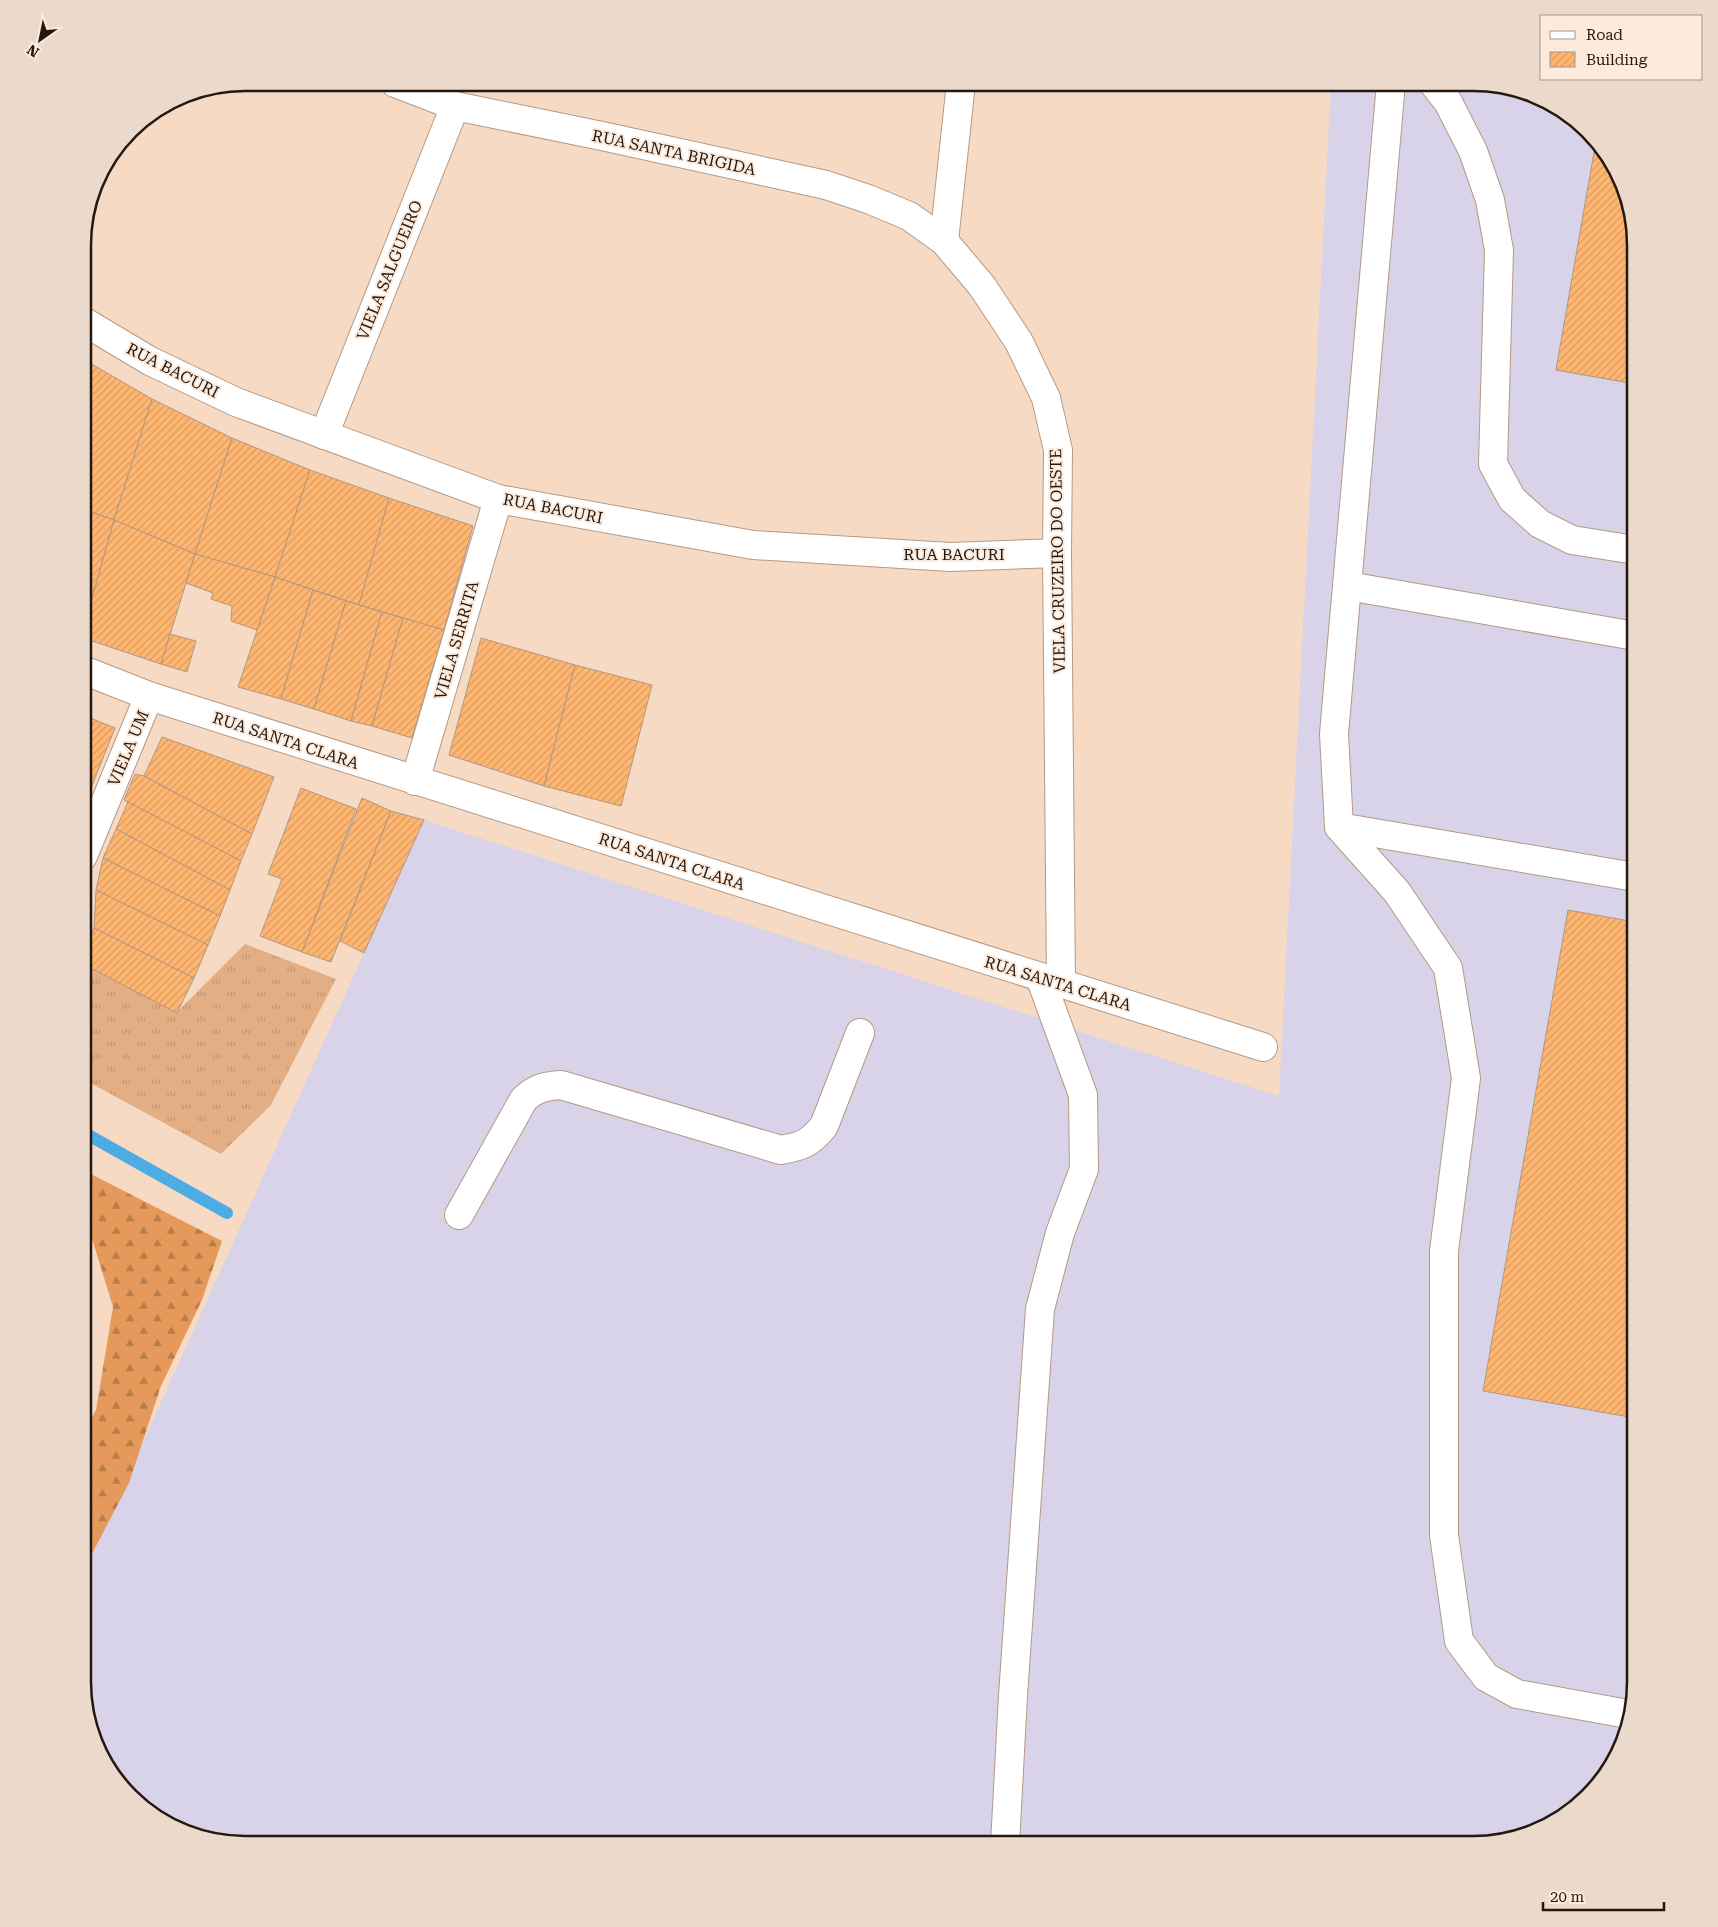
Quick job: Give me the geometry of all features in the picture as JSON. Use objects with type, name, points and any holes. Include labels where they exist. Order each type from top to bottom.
[{"type":"street","name":"RUA SANTA BRIGIDA","points":[[420,92],[455,106],[826,185],[868,199],[909,216],[944,241]]},
{"type":"street","points":[[944,241],[960,92]]},
{"type":"street","points":[[1390,92],[1334,734],[1339,827],[1397,892],[1448,968],[1466,1078],[1444,1251],[1444,1535],[1459,1641],[1486,1677],[1517,1694],[1623,1713]]},
{"type":"street","points":[[1440,92],[1448,102],[1473,151],[1490,200],[1499,250],[1493,464],[1512,499],[1540,524],[1572,540],[1627,549]]},
{"type":"street","name":"VIELA SALGUEIRO","points":[[324,435],[455,106]]},
{"type":"street","name":"VIELA CRUZEIRO DO OESTE","points":[[944,241],[982,286],[1019,342],[1046,398],[1058,450],[1050,980],[1083,1095],[1084,1170],[1060,1233],[1040,1309],[1013,1696],[1005,1836]]},
{"type":"street","name":"RUA BACURI","points":[[92,326],[150,361],[227,398],[498,498],[752,546],[950,557],[1057,553]]},
{"type":"street","name":"VIELA SERRITA","points":[[415,781],[498,498]]},
{"type":"street","points":[[1348,586],[1627,634]]},
{"type":"street","name":"RUA SANTA CLARA","points":[[92,673],[149,696],[415,781],[491,803],[1263,1047]]},
{"type":"street","name":"VIELA UM","points":[[92,835],[149,696]]},
{"type":"street","points":[[1339,827],[1627,875]]},
{"type":"street","points":[[458,1215],[524,1099],[534,1090],[546,1086],[561,1086],[781,1150],[801,1147],[814,1138],[824,1126],[860,1033]]},
{"type":"shaded area","points":[[1331,92],[1483,92],[1513,96],[1541,107],[1559,117],[1574,129],[1595,151],[1611,177],[1619,195],[1627,245],[1627,1682],[1619,1732],[1601,1768],[1589,1783],[1567,1804],[1541,1820],[1513,1831],[1473,1836],[245,1836],[205,1831],[168,1815],[136,1791],[112,1759],[99,1732],[94,1712],[91,1682],[91,1557],[424,820],[1279,1096]]},
{"type":"green space","points":[[245,944],[336,979],[271,1105],[221,1154],[91,1084],[91,967],[177,1012]]},
{"type":"green space","points":[[91,1174],[222,1241],[202,1300],[161,1386],[129,1483],[91,1556],[91,1419],[96,1410],[113,1307],[91,1236]]},
{"type":"building","points":[[1594,150],[1611,177],[1619,195],[1625,225],[1627,245],[1627,383],[1556,370]]},
{"type":"building","points":[[92,364],[152,399],[114,520],[92,512]]},
{"type":"building","points":[[152,399],[232,438],[195,554],[114,520]]},
{"type":"building","points":[[232,438],[310,470],[275,577],[195,554]]},
{"type":"building","points":[[310,470],[389,498],[359,605],[275,577]]},
{"type":"building","points":[[389,498],[473,526],[444,630],[359,605]]},
{"type":"building","points":[[92,512],[114,520],[92,600]]},
{"type":"building","points":[[114,520],[195,554],[161,664],[92,641],[92,600]]},
{"type":"building","points":[[195,554],[275,577],[257,630],[231,621],[232,606],[211,599],[213,593],[186,583]]},
{"type":"building","points":[[275,577],[313,590],[281,699],[238,687]]},
{"type":"building","points":[[313,590],[346,601],[314,709],[281,699]]},
{"type":"building","points":[[346,601],[382,612],[351,721],[314,709]]},
{"type":"building","points":[[382,612],[403,618],[372,726],[351,721]]},
{"type":"building","points":[[403,618],[444,630],[412,738],[372,726]]},
{"type":"building","points":[[170,634],[196,641],[187,672],[161,664]]},
{"type":"building","points":[[481,638],[575,665],[544,786],[449,755]]},
{"type":"building","points":[[575,665],[652,685],[621,806],[544,786]]},
{"type":"building","points":[[92,719],[115,728],[93,783],[92,782]]},
{"type":"building","points":[[162,737],[274,777],[252,834],[144,776]]},
{"type":"building","points":[[135,774],[144,776],[252,834],[241,861],[124,800]]},
{"type":"building","points":[[301,788],[356,809],[302,952],[260,936],[282,879],[268,874]]},
{"type":"building","points":[[362,798],[391,811],[331,962],[302,952]]},
{"type":"building","points":[[128,802],[241,861],[230,890],[116,829]]},
{"type":"building","points":[[391,811],[424,820],[364,953],[340,941]]},
{"type":"building","points":[[116,829],[230,890],[220,916],[103,858]]},
{"type":"building","points":[[103,858],[220,916],[208,945],[96,890]]},
{"type":"building","points":[[96,890],[208,945],[194,978],[94,928]]},
{"type":"building","points":[[1568,910],[1627,921],[1627,1417],[1483,1391]]},
{"type":"building","points":[[94,928],[194,978],[177,1013],[91,968],[92,934]]},
{"type":"waterway","points":[[91,1137],[227,1213]]}]
